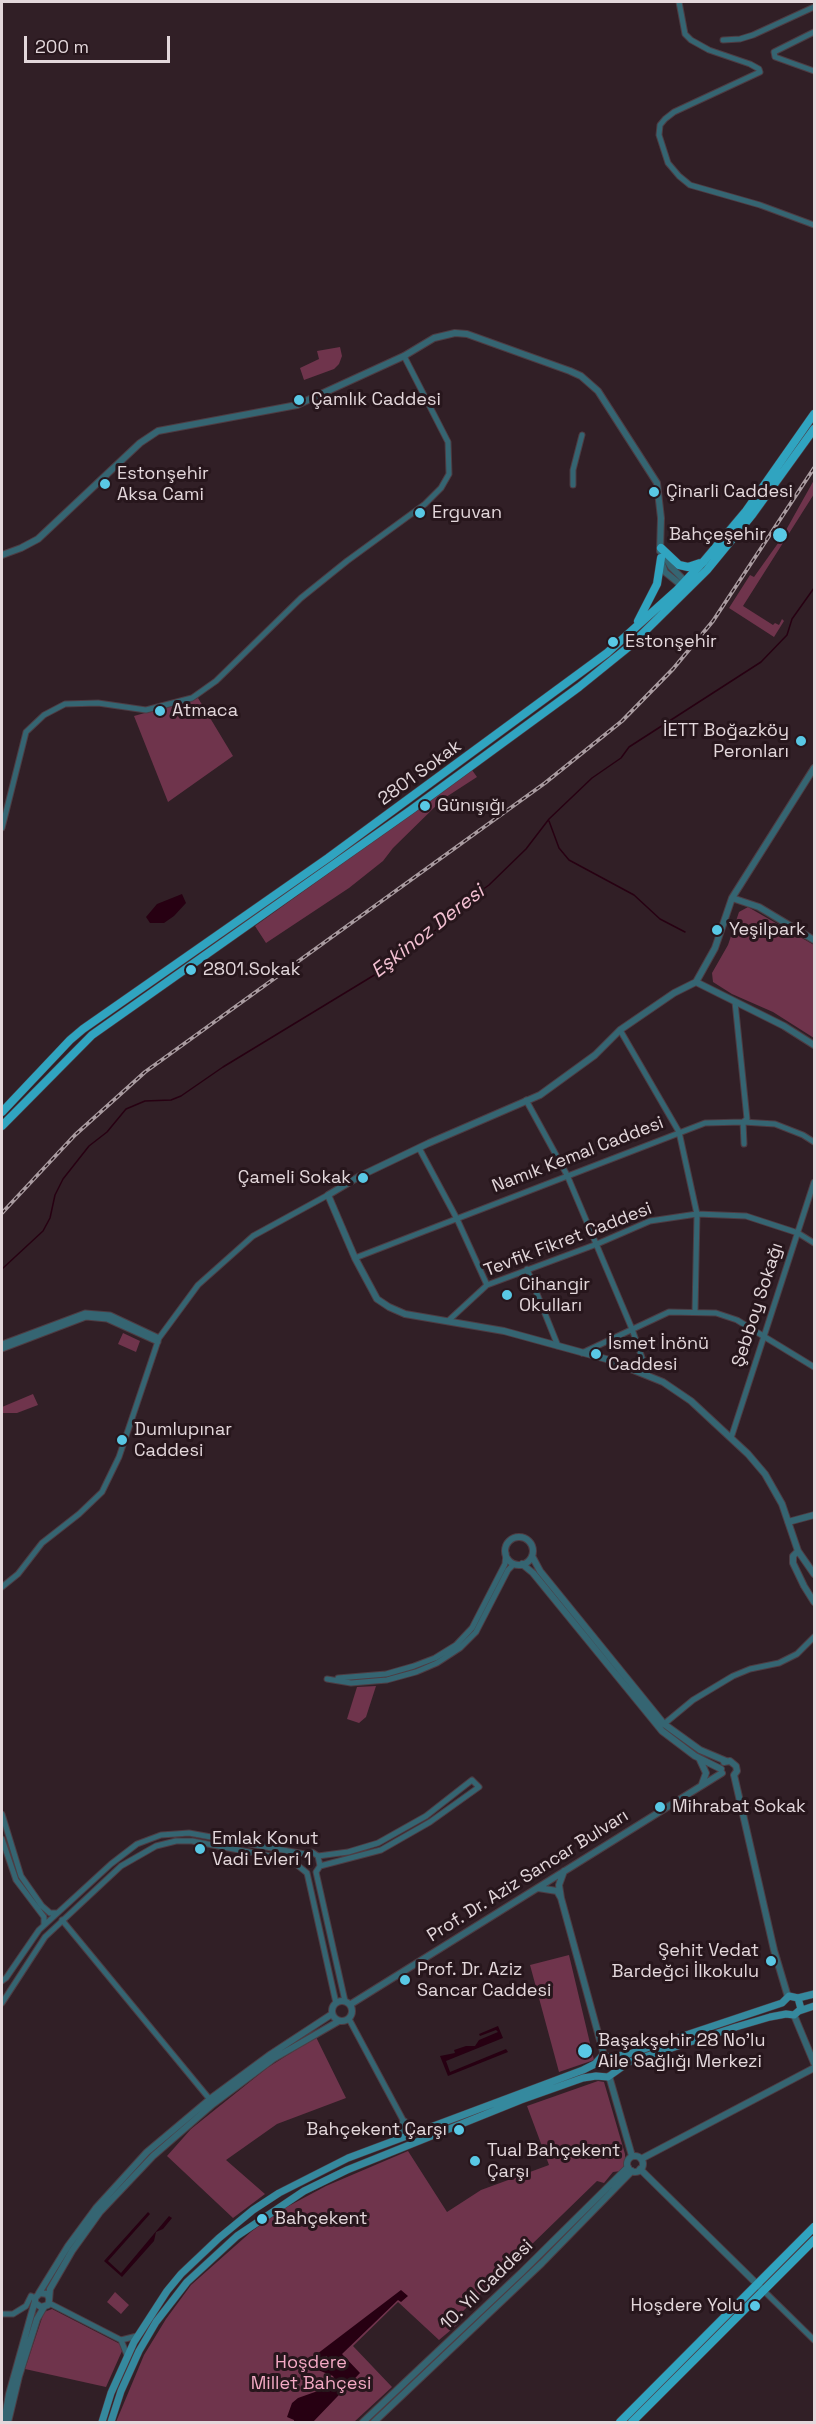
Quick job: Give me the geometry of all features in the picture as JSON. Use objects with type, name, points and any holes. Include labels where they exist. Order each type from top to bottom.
[{"type":"main road","name":"2801 Sokak","points":[[2,1112],[83,1029],[395,809],[567,684],[630,633],[685,585],[746,511],[814,414]]},
{"type":"main road","name":"2801 Sokak","points":[[2,1126],[92,1035],[411,810],[579,687],[631,645],[752,515],[814,429]]},
{"type":"main road","points":[[660,545],[679,565],[695,566],[704,561]]},
{"type":"main road","points":[[630,633],[652,598],[657,584],[660,558]]},
{"type":"main road","points":[[102,2422],[111,2393],[137,2336],[153,2310],[181,2274],[253,2210],[307,2177],[348,2158],[595,2064],[599,2058],[629,2054],[782,2002],[788,1997],[798,1998],[814,1994]]},
{"type":"main road","points":[[797,2013],[801,2006],[798,1998]]},
{"type":"main road","points":[[782,2002],[782,2009],[786,2014]]},
{"type":"main road","points":[[111,2422],[121,2391],[139,2351],[156,2322],[187,2282],[237,2236],[304,2191],[347,2170],[416,2142],[583,2078],[605,2076],[629,2062],[770,2017],[797,2013],[814,2006]]},
{"type":"main road","points":[[608,2056],[616,2062],[616,2070]]},
{"type":"main road","points":[[595,2064],[596,2071],[605,2076]]},
{"type":"main road","points":[[416,2132],[416,2142]]},
{"type":"main road","points":[[632,2422],[814,2227]]},
{"type":"main road","points":[[620,2422],[760,2287],[814,2240]]},
{"type":"street","points":[[679,2],[682,25],[685,34],[691,40],[710,50],[750,64],[760,72],[674,112],[665,119],[660,125],[659,135],[668,163],[679,176],[690,184],[760,205],[814,225]]},
{"type":"street","points":[[723,40],[753,35],[814,7]]},
{"type":"street","points":[[814,32],[774,52],[775,57],[814,71]]},
{"type":"street","points":[[2,555],[38,539],[140,443],[158,431],[297,405],[446,334],[467,334],[581,376],[598,391],[657,483],[661,518],[660,558],[665,572],[685,585]]},
{"type":"street","points":[[2,828],[26,732],[44,715],[65,704],[98,703],[146,710],[192,698],[216,681],[302,598],[437,493],[449,474],[448,442],[404,356]]},
{"type":"street","points":[[573,485],[573,470],[582,435]]},
{"type":"street","points":[[660,545],[670,567],[685,585]]},
{"type":"street","points":[[2,1587],[18,1574],[42,1543],[79,1514],[102,1492],[119,1457],[158,1340],[198,1285],[253,1236],[360,1176],[540,1095],[595,1055],[620,1030],[674,993],[696,982],[715,948],[732,898],[814,768]]},
{"type":"street","points":[[732,898],[759,907],[814,939]]},
{"type":"street","points":[[696,982],[784,1026],[814,1045]]},
{"type":"street","points":[[735,1002],[747,1119],[743,1122],[744,1144]]},
{"type":"street","points":[[620,1030],[679,1132],[697,1214],[695,1312]]},
{"type":"street","points":[[526,1100],[567,1175],[632,1329],[648,1375]]},
{"type":"street","name":"Namık Kemal Caddesi","points":[[355,1258],[705,1123],[743,1122],[775,1125],[803,1135],[814,1142]]},
{"type":"street","points":[[419,1148],[457,1219],[487,1285]]},
{"type":"street","name":"Şebboy Sokağı","points":[[731,1438],[814,1182]]},
{"type":"street","points":[[328,1195],[355,1258],[376,1299],[405,1314],[504,1331],[582,1353],[648,1375],[676,1389],[731,1438],[772,1484],[798,1551],[814,1574]]},
{"type":"street","name":"Tevfik Fikret Caddesi","points":[[448,1321],[487,1285],[597,1244],[650,1221],[697,1214],[746,1216],[798,1233],[814,1243]]},
{"type":"street","points":[[527,1269],[558,1346]]},
{"type":"street","points":[[582,1353],[669,1312],[716,1313],[737,1320],[814,1367]]},
{"type":"street","points":[[2,1344],[85,1313],[110,1316],[158,1340]]},
{"type":"street","points":[[2,1349],[86,1317],[107,1319],[158,1340]]},
{"type":"street","points":[[788,1522],[814,1515]]},
{"type":"street","points":[[532,1556],[508,1570],[476,1632],[460,1648],[417,1672],[387,1680],[351,1683],[327,1679],[386,1674],[435,1658],[456,1645],[472,1628],[505,1564],[510,1541],[523,1537],[532,1546],[532,1556],[536,1565],[664,1724],[700,1750],[733,1762],[736,1766],[737,1771],[734,1775],[774,1950],[788,1997]]},
{"type":"street","points":[[798,1551],[793,1556],[793,1561],[814,1602]]},
{"type":"street","points":[[506,1553],[533,1573],[656,1724],[703,1764],[706,1773],[699,1787]]},
{"type":"street","points":[[664,1724],[693,1700],[733,1676],[750,1669],[779,1663],[797,1654],[814,1636]]},
{"type":"street","points":[[695,1756],[722,1771],[726,1776],[734,1775]]},
{"type":"street","points":[[722,1771],[726,1761]]},
{"type":"street","name":"Prof. Dr. Aziz Sancar Bulvarı","points":[[336,2003],[348,2002],[722,1771]]},
{"type":"street","points":[[7,1998],[6,1988],[2,1982],[43,1926],[111,1864],[137,1844],[161,1835],[189,1833],[305,1854],[312,1852],[318,1856],[348,1852],[378,1843],[426,1816],[472,1780],[479,1787],[422,1827],[381,1850],[320,1866],[316,1872],[348,2002],[353,2010],[349,2019]]},
{"type":"street","points":[[2,1814],[21,1876],[42,1906],[50,1913],[57,1913]]},
{"type":"street","points":[[2,1839],[16,1880],[44,1917],[43,1926]]},
{"type":"street","points":[[2,2003],[45,1937],[63,1920],[121,1866],[156,1846],[176,1841],[192,1841],[291,1860],[307,1873],[336,2003],[332,2013],[271,2054],[147,2152],[122,2177],[68,2246],[44,2288],[36,2297],[9,2394],[6,2422]]},
{"type":"street","points":[[300,1867],[301,1858],[305,1854]]},
{"type":"street","points":[[318,1856],[320,1866]]},
{"type":"street","points":[[564,1870],[559,1885],[561,1898],[608,2056]]},
{"type":"street","points":[[307,1873],[316,1872]]},
{"type":"street","points":[[537,1887],[557,1891],[561,1898]]},
{"type":"street","points":[[63,1920],[211,2102]]},
{"type":"street","points":[[332,2013],[339,2020]]},
{"type":"street","points":[[797,2013],[814,2063]]},
{"type":"street","points":[[6,2422],[37,2319],[47,2303],[50,2289],[72,2251],[100,2212],[144,2164],[211,2102],[273,2060],[339,2020],[349,2019]]},
{"type":"street","points":[[349,2019],[403,2120],[416,2132]]},
{"type":"street","points":[[641,2159],[814,2068]]},
{"type":"street","points":[[605,2076],[632,2156]]},
{"type":"street","points":[[399,2139],[403,2120]]},
{"type":"street","points":[[632,2156],[638,2156],[641,2159]]},
{"type":"street","points":[[632,2156],[627,2162],[630,2169],[640,2169],[814,2340]]},
{"type":"street","points":[[640,2169],[641,2159]]},
{"type":"street","name":"10. Yıl Caddesi","points":[[363,2422],[522,2274],[630,2169]]},
{"type":"street","name":"10. Yıl Caddesi","points":[[374,2422],[542,2263],[630,2169]]},
{"type":"street","points":[[2,2314],[13,2314],[26,2306],[31,2296],[36,2297],[45,2293],[47,2303]]},
{"type":"street","points":[[36,2297],[38,2307],[47,2303]]},
{"type":"street","points":[[47,2303],[121,2340],[137,2336]]},
{"type":"street","points":[[121,2340],[127,2355]]},
{"type":"green space","points":[[340,347],[342,356],[334,369],[304,380],[300,368],[319,359],[317,351]]},
{"type":"green space","points":[[814,480],[814,494],[743,606],[773,625],[775,623],[779,625],[782,619],[784,621],[774,637],[729,608],[750,575],[754,577],[781,539]]},
{"type":"green space","points":[[198,698],[233,756],[168,802],[134,716]]},
{"type":"green space","points":[[472,770],[477,777],[443,799],[393,848],[383,861],[349,888],[266,943],[255,926]]},
{"type":"green space","points":[[748,907],[814,945],[814,1038],[773,1012],[732,994],[713,982],[712,973],[728,945],[739,912]]},
{"type":"green space","points":[[123,1333],[140,1341],[136,1352],[118,1344]]},
{"type":"green space","points":[[33,1394],[38,1405],[17,1413],[2,1413],[2,1407]]},
{"type":"green space","points":[[376,1686],[366,1717],[359,1723],[347,1719],[357,1687]]},
{"type":"green space","points":[[569,1955],[594,2060],[559,2072],[530,1965]]},
{"type":"green space","points":[[316,2037],[346,2098],[277,2124],[226,2160],[265,2194],[233,2218],[167,2156],[191,2129],[267,2068]]},
{"type":"green space","name":"Hoşdere Millet Bahçesi","points":[[598,2081],[604,2082],[625,2154],[625,2164],[621,2171],[613,2172],[604,2183],[597,2181],[459,2315],[458,2324],[439,2340],[398,2302],[353,2346],[392,2387],[354,2422],[116,2422],[144,2355],[166,2319],[191,2285],[252,2231],[283,2209],[326,2186],[408,2151],[447,2212],[481,2190],[549,2165],[527,2106]]},
{"type":"green space","points":[[115,2292],[129,2305],[121,2314],[107,2302]]},
{"type":"green space","points":[[52,2309],[120,2344],[122,2351],[106,2387],[25,2369],[44,2312]]},
{"type":"shaded area","points":[[182,894],[186,903],[174,916],[164,923],[150,923],[146,917],[157,904]]},
{"type":"shaded area","points":[[498,2026],[503,2038],[446,2061],[450,2072],[506,2049],[508,2052],[448,2076],[440,2056],[455,2053],[454,2050],[466,2046],[475,2046],[479,2040],[498,2032],[496,2030],[480,2036],[479,2034]]},
{"type":"shaded area","points":[[148,2212],[150,2214],[108,2261],[121,2273],[169,2216],[172,2218],[163,2229],[156,2232],[154,2241],[122,2277],[104,2261]]},
{"type":"shaded area","points":[[401,2290],[408,2296],[401,2302],[398,2300],[342,2354],[360,2373],[313,2422],[294,2422],[287,2417],[292,2403],[298,2398],[329,2387],[335,2380],[333,2376],[314,2366],[315,2357],[320,2366],[327,2362],[327,2356],[321,2358],[317,2354]]},
{"type":"waterway","name":"Eşkinoz Deresi","points":[[2,1269],[43,1231],[50,1218],[55,1195],[63,1179],[89,1146],[107,1132],[126,1109],[145,1101],[171,1100],[181,1096],[223,1067],[381,971],[407,949],[430,935],[447,920],[450,913],[489,885],[526,849],[549,819],[592,778],[621,758],[629,747],[761,662],[787,635],[792,619],[814,588]]},
{"type":"waterway","points":[[549,821],[559,848],[569,860],[634,895],[660,919],[685,932]]},
{"type":"railway","points":[[2,1213],[75,1135],[145,1072],[545,783],[622,721],[673,669],[713,621],[814,468]]},
{"type":"place","name":"Çamlık Caddesi","points":[[299,400]]},
{"type":"place","name":"Estonşehir Aksa Cami","points":[[105,484]]},
{"type":"place","name":"Çinarli Caddesi","points":[[654,492]]},
{"type":"place","name":"Erguvan","points":[[420,513]]},
{"type":"place","name":"Bahçeşehir","points":[[780,535]]},
{"type":"place","name":"Estonşehir","points":[[613,642]]},
{"type":"place","name":"Atmaca","points":[[160,711]]},
{"type":"place","name":"İETT Boğazköy Peronları","points":[[801,741]]},
{"type":"place","name":"Günışığı","points":[[425,806]]},
{"type":"place","name":"Yeşilpark","points":[[717,930]]},
{"type":"place","name":"2801.Sokak","points":[[191,970]]},
{"type":"place","name":"Çameli Sokak","points":[[363,1178]]},
{"type":"place","name":"Cihangir Okulları","points":[[507,1295]]},
{"type":"place","name":"İsmet İnönü Caddesi","points":[[596,1354]]},
{"type":"place","name":"Dumlupınar Caddesi","points":[[122,1440]]},
{"type":"place","name":"Mihrabat Sokak","points":[[660,1807]]},
{"type":"place","name":"Emlak Konut Vadi Evleri 1","points":[[200,1849]]},
{"type":"place","name":"Şehit Vedat Bardeğci İlkokulu","points":[[771,1961]]},
{"type":"place","name":"Prof. Dr. Aziz Sancar Caddesi","points":[[405,1980]]},
{"type":"place","name":"Başakşehir 28 No'lu Aile Sağlığı Merkezi","points":[[585,2051]]},
{"type":"place","name":"Bahçekent Çarşı","points":[[459,2130]]},
{"type":"place","name":"Tual Bahçekent Çarşı","points":[[475,2161]]},
{"type":"place","name":"Bahçekent","points":[[262,2219]]},
{"type":"place","name":"Hoşdere Yolu","points":[[755,2306]]}]
